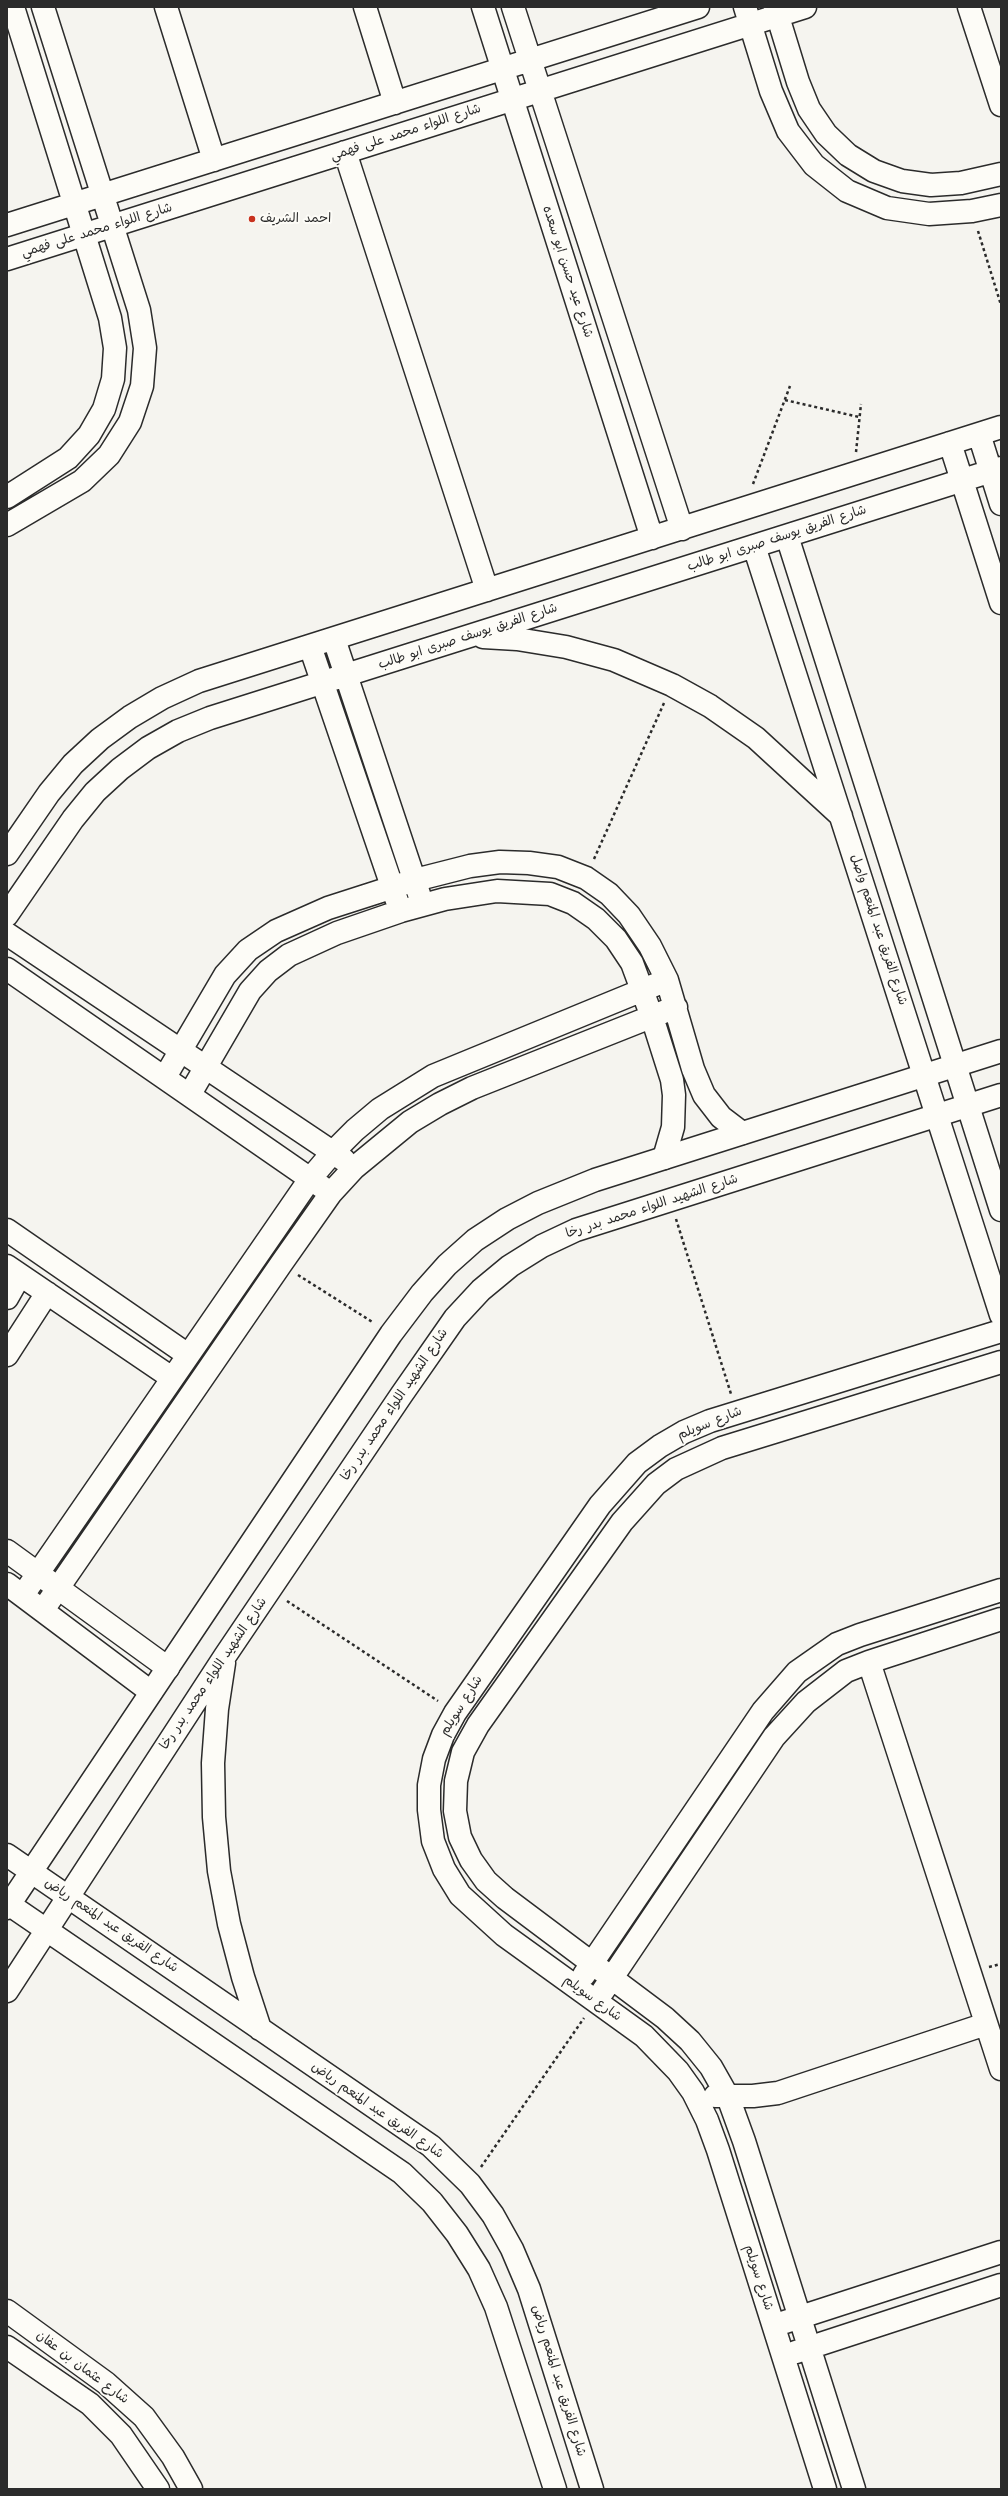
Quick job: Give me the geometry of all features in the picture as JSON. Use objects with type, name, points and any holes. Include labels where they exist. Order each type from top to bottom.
[{"type":"street","points":[[7,497],[62,463],[84,441],[104,409],[113,379],[115,348],[110,318],[13,7]]},
{"type":"street","points":[[7,525],[82,481],[110,455],[130,422],[142,386],[146,348],[139,310],[43,7]]},
{"type":"street","points":[[166,7],[214,160]]},
{"type":"street","points":[[365,7],[395,103]]},
{"type":"street","name":"شارع عيد حسن ابو سعده","points":[[483,7],[652,538]]},
{"type":"street","points":[[513,7],[682,528]]},
{"type":"street","points":[[7,225],[698,7]]},
{"type":"street","name":"شارع اللواء محمد على فهمي","points":[[7,259],[540,91],[748,16],[806,7]]},
{"type":"street","points":[[969,7],[1001,105]]},
{"type":"street","points":[[776,11],[798,82],[809,109],[826,134],[848,155],[874,171],[902,181],[931,185],[961,183],[1001,174]]},
{"type":"street","points":[[748,16],[771,91],[788,131],[814,165],[847,191],[887,208],[929,214],[972,211],[1001,205]]},
{"type":"street","points":[[345,152],[488,590]]},
{"type":"street","points":[[7,854],[49,792],[73,764],[100,739],[130,716],[162,698],[199,682],[1001,427]]},
{"type":"street","points":[[979,434],[996,470],[1001,504]]},
{"type":"street","points":[[950,444],[1001,603]]},
{"type":"street","name":"شارع الفريق يوسف صبرى ابو طالب","points":[[7,915],[73,819],[95,792],[120,769],[148,748],[185,729],[210,718],[996,470]]},
{"type":"street","points":[[787,536],[1001,1210]]},
{"type":"street","name":"شارع الفريق عبد المنعم واصل","points":[[754,546],[1001,1315]]},
{"type":"street","points":[[468,637],[517,639],[566,647],[614,660],[672,685],[710,706],[756,738],[842,817]]},
{"type":"street","points":[[334,639],[423,905]]},
{"type":"street","points":[[310,646],[401,911]]},
{"type":"street","points":[[166,1077],[229,972],[254,946],[276,931],[302,918],[392,886],[470,866],[500,862],[558,867],[586,878],[609,894],[628,915],[650,946],[667,980],[693,1069],[704,1095],[721,1117],[742,1133]]},
{"type":"street","points":[[190,1094],[250,991],[268,971],[289,955],[312,942],[401,911],[471,894],[497,891],[550,894],[573,903],[596,919],[616,939],[632,963],[652,1017],[674,1095],[673,1127],[664,1158]]},
{"type":"street","points":[[302,918],[312,942]]},
{"type":"street","points":[[7,934],[206,1066],[333,1152],[354,1168]]},
{"type":"street","points":[[7,969],[166,1077],[332,1193]]},
{"type":"street","points":[[229,972],[250,991]]},
{"type":"street","points":[[152,1692],[15,1590],[38,1574],[310,1179],[333,1152],[380,1109],[433,1076],[667,980]]},
{"type":"street","points":[[43,1610],[281,1264],[332,1193],[354,1168],[410,1122],[440,1104],[472,1088],[676,1007]]},
{"type":"street","points":[[555,2489],[496,2307],[479,2269],[457,2234],[432,2202],[402,2173],[8,1905],[391,1334],[422,1293],[447,1265],[475,1240],[538,1203],[595,1180],[1001,1051]]},
{"type":"street","name":"شارع الشهيد اللواء محمد بدر رخا","points":[[7,1991],[225,1656],[433,1348],[455,1318],[481,1290],[510,1266],[542,1246],[581,1229],[1001,1095]]},
{"type":"street","points":[[7,1230],[188,1355]]},
{"type":"street","points":[[7,1298],[14,1271],[172,1378]]},
{"type":"street","points":[[7,1355],[46,1293]]},
{"type":"street","name":"شارع سويلم","points":[[825,2489],[718,2150],[707,2120],[693,2092],[674,2067],[644,2036],[482,1917],[460,1895],[444,1869],[433,1840],[429,1810],[429,1784],[434,1759],[443,1735],[455,1713],[617,1483],[660,1446],[684,1432],[737,1412],[1001,1331]]},
{"type":"street","name":"شارع سويلم","points":[[854,2489],[728,2097],[711,2067],[690,2041],[665,2018],[505,1898],[486,1881],[471,1860],[460,1836],[455,1811],[456,1781],[463,1752],[478,1725],[638,1502],[656,1484],[676,1469],[722,1448],[1001,1362]]},
{"type":"street","points":[[7,1551],[168,1668]]},
{"type":"street","points":[[576,1987],[763,1711],[797,1672],[837,1644],[860,1634],[1001,1590]]},
{"type":"street","points":[[596,2002],[774,1737],[806,1702],[825,1686],[846,1672],[869,1662],[1001,1619]]},
{"type":"street","points":[[225,1656],[217,1709],[214,1756],[214,1817],[219,1871],[229,1924],[243,1977],[260,2029]]},
{"type":"street","points":[[869,1662],[1001,2070]]},
{"type":"street","name":"شارع الفريق عبد المنعم رياض","points":[[7,1856],[431,2146],[470,2184],[493,2215],[512,2249],[529,2289],[592,2489]]},
{"type":"street","points":[[693,2092],[728,2097],[753,2096],[784,2091],[986,2024]]},
{"type":"street","points":[[773,2326],[1001,2252]]},
{"type":"street","points":[[783,2356],[1001,2285]]},
{"type":"street","name":"شارع عثمان بن عفان","points":[[7,2311],[106,2383],[144,2417],[173,2457],[191,2489]]},
{"type":"street","name":"شارع عثمان بن عفان","points":[[7,2347],[90,2404],[121,2435],[158,2489]]},
{"type":"path","points":[[972,211],[1001,305]]},
{"type":"path","points":[[743,509],[790,386]]},
{"type":"path","points":[[785,400],[859,417]]},
{"type":"path","points":[[854,474],[861,404]]},
{"type":"path","points":[[586,878],[672,685]]},
{"type":"path","points":[[670,1200],[737,1412]]},
{"type":"path","points":[[281,1264],[391,1334]]},
{"type":"path","points":[[270,1590],[455,1713]]},
{"type":"path","points":[[470,2184],[596,2002]]},
{"type":"place","name":"احمد الشريف","points":[[252,219]]}]
